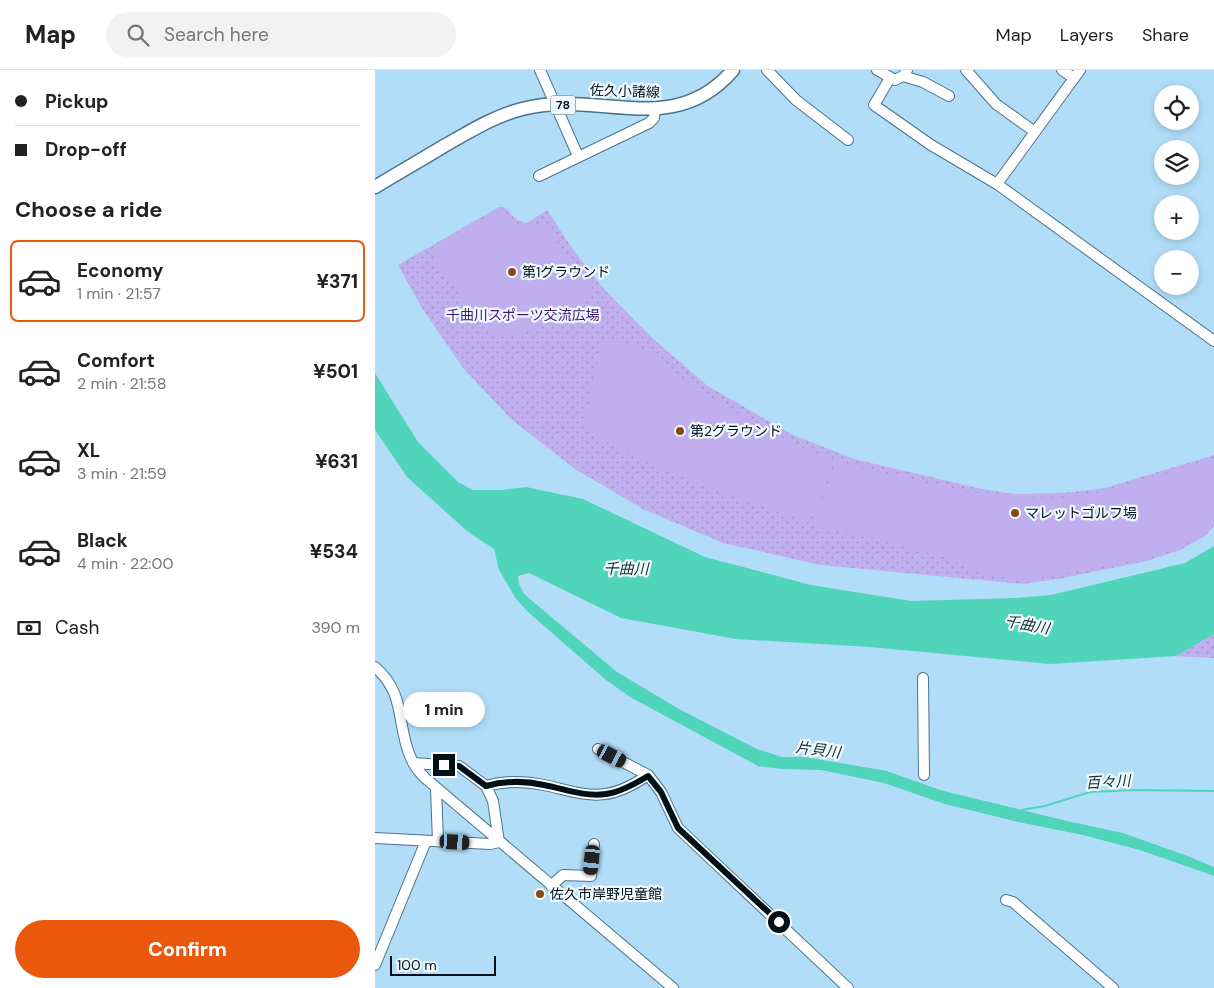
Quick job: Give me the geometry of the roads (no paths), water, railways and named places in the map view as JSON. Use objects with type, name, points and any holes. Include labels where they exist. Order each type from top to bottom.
[{"type":"main road","name":"佐久小諸線","points":[[375,186],[490,120],[516,110],[555,105],[673,107],[696,100],[719,85],[733,70]]},
{"type":"street","points":[[540,70],[578,156]]},
{"type":"street","points":[[767,70],[796,100],[848,140]]},
{"type":"street","points":[[877,70],[895,80],[905,73],[949,96]]},
{"type":"street","points":[[966,70],[996,104],[1035,132]]},
{"type":"street","points":[[997,184],[1077,74],[1062,70]]},
{"type":"street","points":[[890,78],[874,105],[931,145],[997,184],[1214,342]]},
{"type":"street","points":[[539,176],[649,123],[654,118],[655,108]]},
{"type":"street","points":[[375,667],[388,680],[395,692],[405,740],[413,763],[436,789],[673,988]]},
{"type":"street","points":[[923,678],[924,775]]},
{"type":"street","points":[[598,749],[639,769],[648,776],[661,792],[678,828],[848,988]]},
{"type":"street","points":[[413,763],[459,766],[486,786],[493,801],[499,842]]},
{"type":"street","points":[[486,786],[499,783],[520,783],[543,785],[573,793],[605,794],[628,788],[648,776]]},
{"type":"street","points":[[436,789],[438,841]]},
{"type":"street","points":[[375,838],[490,844],[499,842]]},
{"type":"street","points":[[375,965],[426,841]]},
{"type":"street","points":[[551,886],[563,874],[591,876],[594,844]]},
{"type":"street","points":[[1006,900],[1013,902],[1113,988]]},
{"type":"water","name":"千曲川","points":[[375,373],[418,442],[458,482],[473,490],[501,490],[526,487],[583,499],[705,557],[811,585],[911,601],[1051,595],[1185,563],[1214,546],[1214,634],[1176,656],[1050,664],[870,647],[736,639],[621,618],[529,573],[518,576],[519,584],[524,594],[617,672],[679,709],[757,749],[782,757],[805,757],[887,771],[940,790],[1123,833],[1214,867],[1214,876],[1143,851],[1083,835],[1018,822],[945,804],[884,783],[821,770],[758,766],[630,697],[606,680],[528,612],[516,599],[499,570],[494,549],[467,531],[407,477],[375,430]]},
{"type":"waterway","name":"百々川","points":[[1021,810],[1045,806],[1090,792],[1135,790],[1214,791]]},
{"type":"place","name":"第1グラウンド","points":[[512,272]]},
{"type":"place","name":"第2グラウンド","points":[[680,431]]},
{"type":"place","name":"マレットゴルフ場","points":[[1015,513]]},
{"type":"place","name":"佐久市岸野児童館","points":[[540,894]]},
{"type":"park label","name":"千曲川スポーツ交流広場","points":[[523,315]]},
{"type":"water label","name":"片貝川","points":[[818,750]]}]
